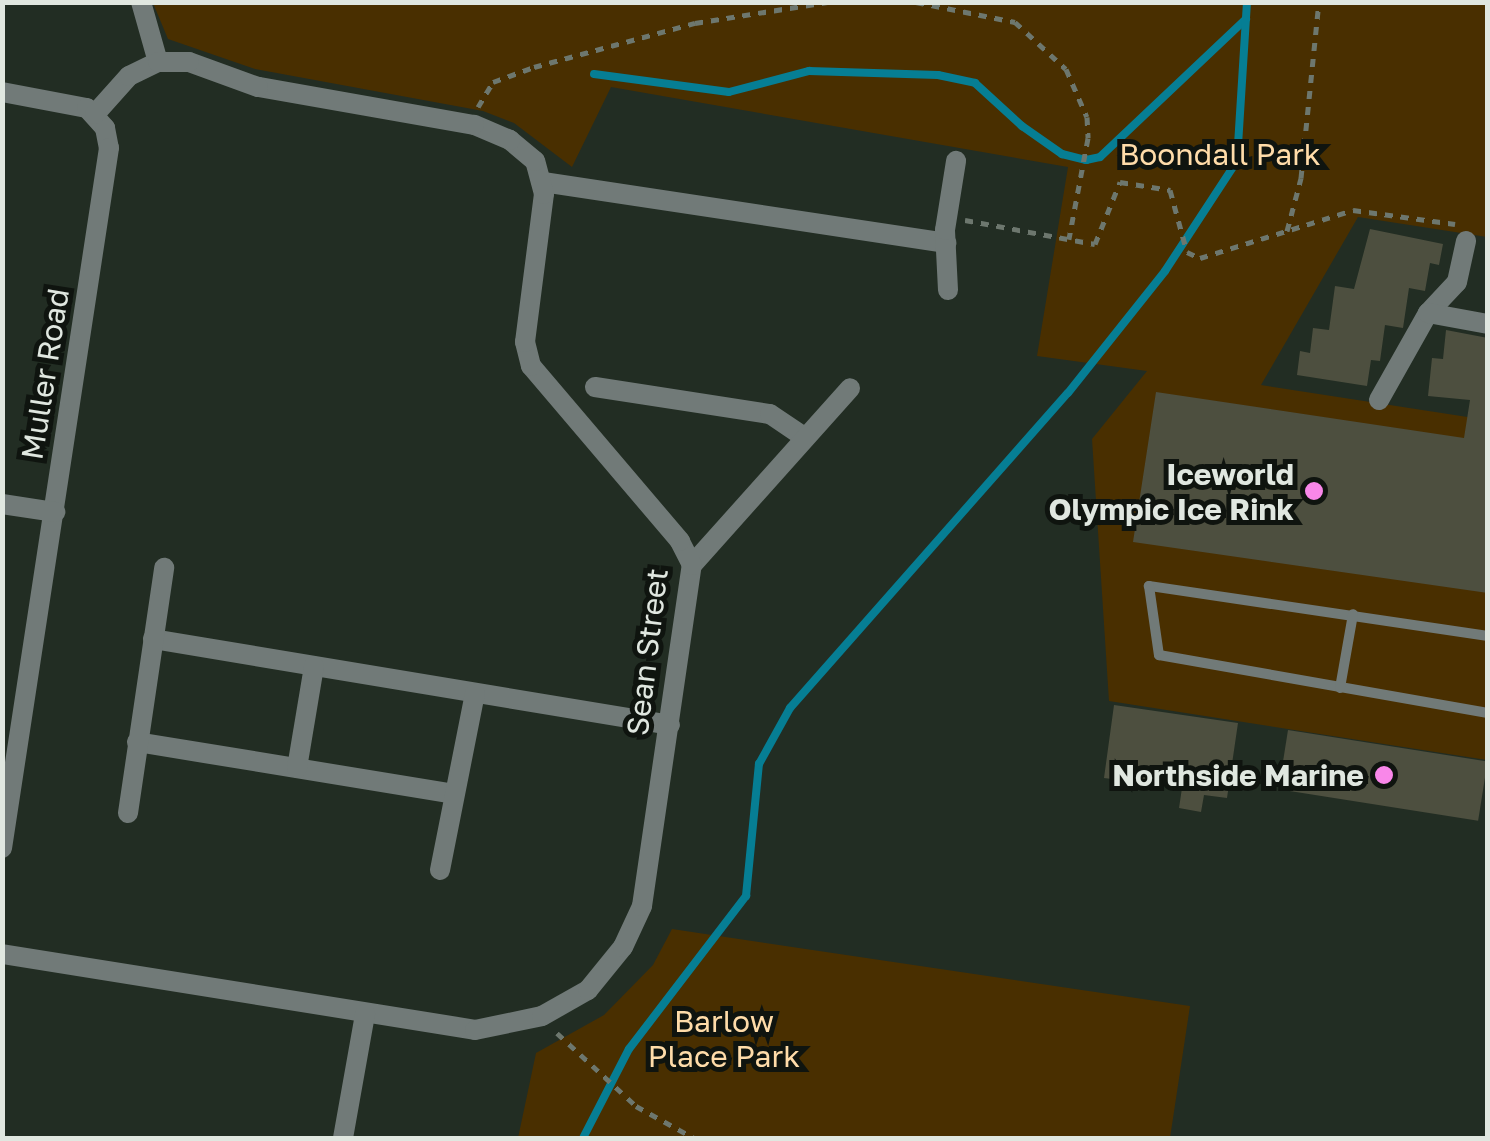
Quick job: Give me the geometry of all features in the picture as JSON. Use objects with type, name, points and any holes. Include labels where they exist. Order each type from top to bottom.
[{"type":"street","points":[[141,2],[158,62]]},
{"type":"street","points":[[2,92],[95,114],[129,76],[158,62],[188,62],[258,86],[474,124],[524,149],[543,182],[946,243]]},
{"type":"street","name":"Muller Road","points":[[2,848],[108,158],[106,128],[95,114]]},
{"type":"street","points":[[948,290],[946,217],[956,162]]},
{"type":"street","name":"Sean Street","points":[[2,954],[475,1030],[542,1016],[588,990],[634,926],[670,725],[692,565],[680,541],[531,366],[524,342],[543,182]]},
{"type":"street","points":[[1378,400],[1428,313],[1457,282],[1468,234]]},
{"type":"street","points":[[1428,313],[1488,324]]},
{"type":"street","points":[[595,387],[770,414],[803,436]]},
{"type":"street","points":[[692,565],[803,436],[850,388]]},
{"type":"street","points":[[2,504],[55,512]]},
{"type":"street","points":[[128,813],[164,568]]},
{"type":"street","points":[[153,639],[670,725]]},
{"type":"street","points":[[297,768],[314,666]]},
{"type":"street","points":[[440,870],[475,692]]},
{"type":"street","points":[[137,742],[454,794]]},
{"type":"street","points":[[343,1138],[364,1014]]},
{"type":"lane","points":[[1488,636],[1150,586],[1158,654],[1488,713]]},
{"type":"lane","points":[[1340,688],[1353,614]]},
{"type":"path","points":[[474,124],[493,82],[534,67],[695,23],[827,2]]},
{"type":"path","points":[[916,2],[1016,22],[1031,32],[1078,91],[1088,138],[1069,239]]},
{"type":"path","points":[[1288,230],[1301,178],[1318,2]]},
{"type":"path","points":[[946,217],[1095,244],[1120,182],[1170,190],[1187,252],[1216,256],[1247,239],[1352,210],[1468,234]]},
{"type":"path","points":[[542,1016],[590,1070],[636,1106],[694,1138]]},
{"type":"green space","name":"Boondall Park","points":[[153,3],[1487,3],[1487,237],[1358,217],[1261,385],[1487,420],[1487,760],[1109,701],[1092,439],[1147,371],[1037,356],[1068,167],[611,87],[572,167],[514,123],[483,111],[255,69],[168,39]]},
{"type":"green space","name":"Barlow Place Park","points":[[672,929],[1190,1006],[1170,1138],[518,1138],[536,1053],[604,1015],[653,965]]},
{"type":"building","points":[[1370,229],[1443,244],[1439,265],[1430,263],[1425,291],[1409,288],[1403,328],[1385,325],[1380,361],[1371,360],[1367,386],[1297,375],[1300,351],[1310,353],[1313,328],[1329,330],[1335,286],[1354,289]]},
{"type":"building","name":"Iceworld Olympic Ice Rink","points":[[1446,330],[1488,338],[1488,593],[1133,542],[1156,392],[1464,438],[1470,400],[1428,396],[1432,358],[1443,359]]},
{"type":"building","name":"Northside Marine","points":[[1114,705],[1238,723],[1227,798],[1204,795],[1201,812],[1179,808],[1182,788],[1104,778]]},
{"type":"building","name":"Northside Marine","points":[[1288,730],[1488,762],[1478,821],[1279,789]]},
{"type":"waterway","points":[[583,1138],[629,1049],[746,896],[759,764],[790,708],[1068,393],[1165,271],[1237,161],[1247,2]]},
{"type":"waterway","points":[[594,74],[729,92],[809,71],[938,75],[975,83],[1022,126],[1062,154],[1086,160],[1100,157],[1246,19]]},
{"type":"place","name":"Iceworld Olympic Ice Rink","points":[[1314,491]]},
{"type":"place","name":"Northside Marine","points":[[1384,775]]}]
